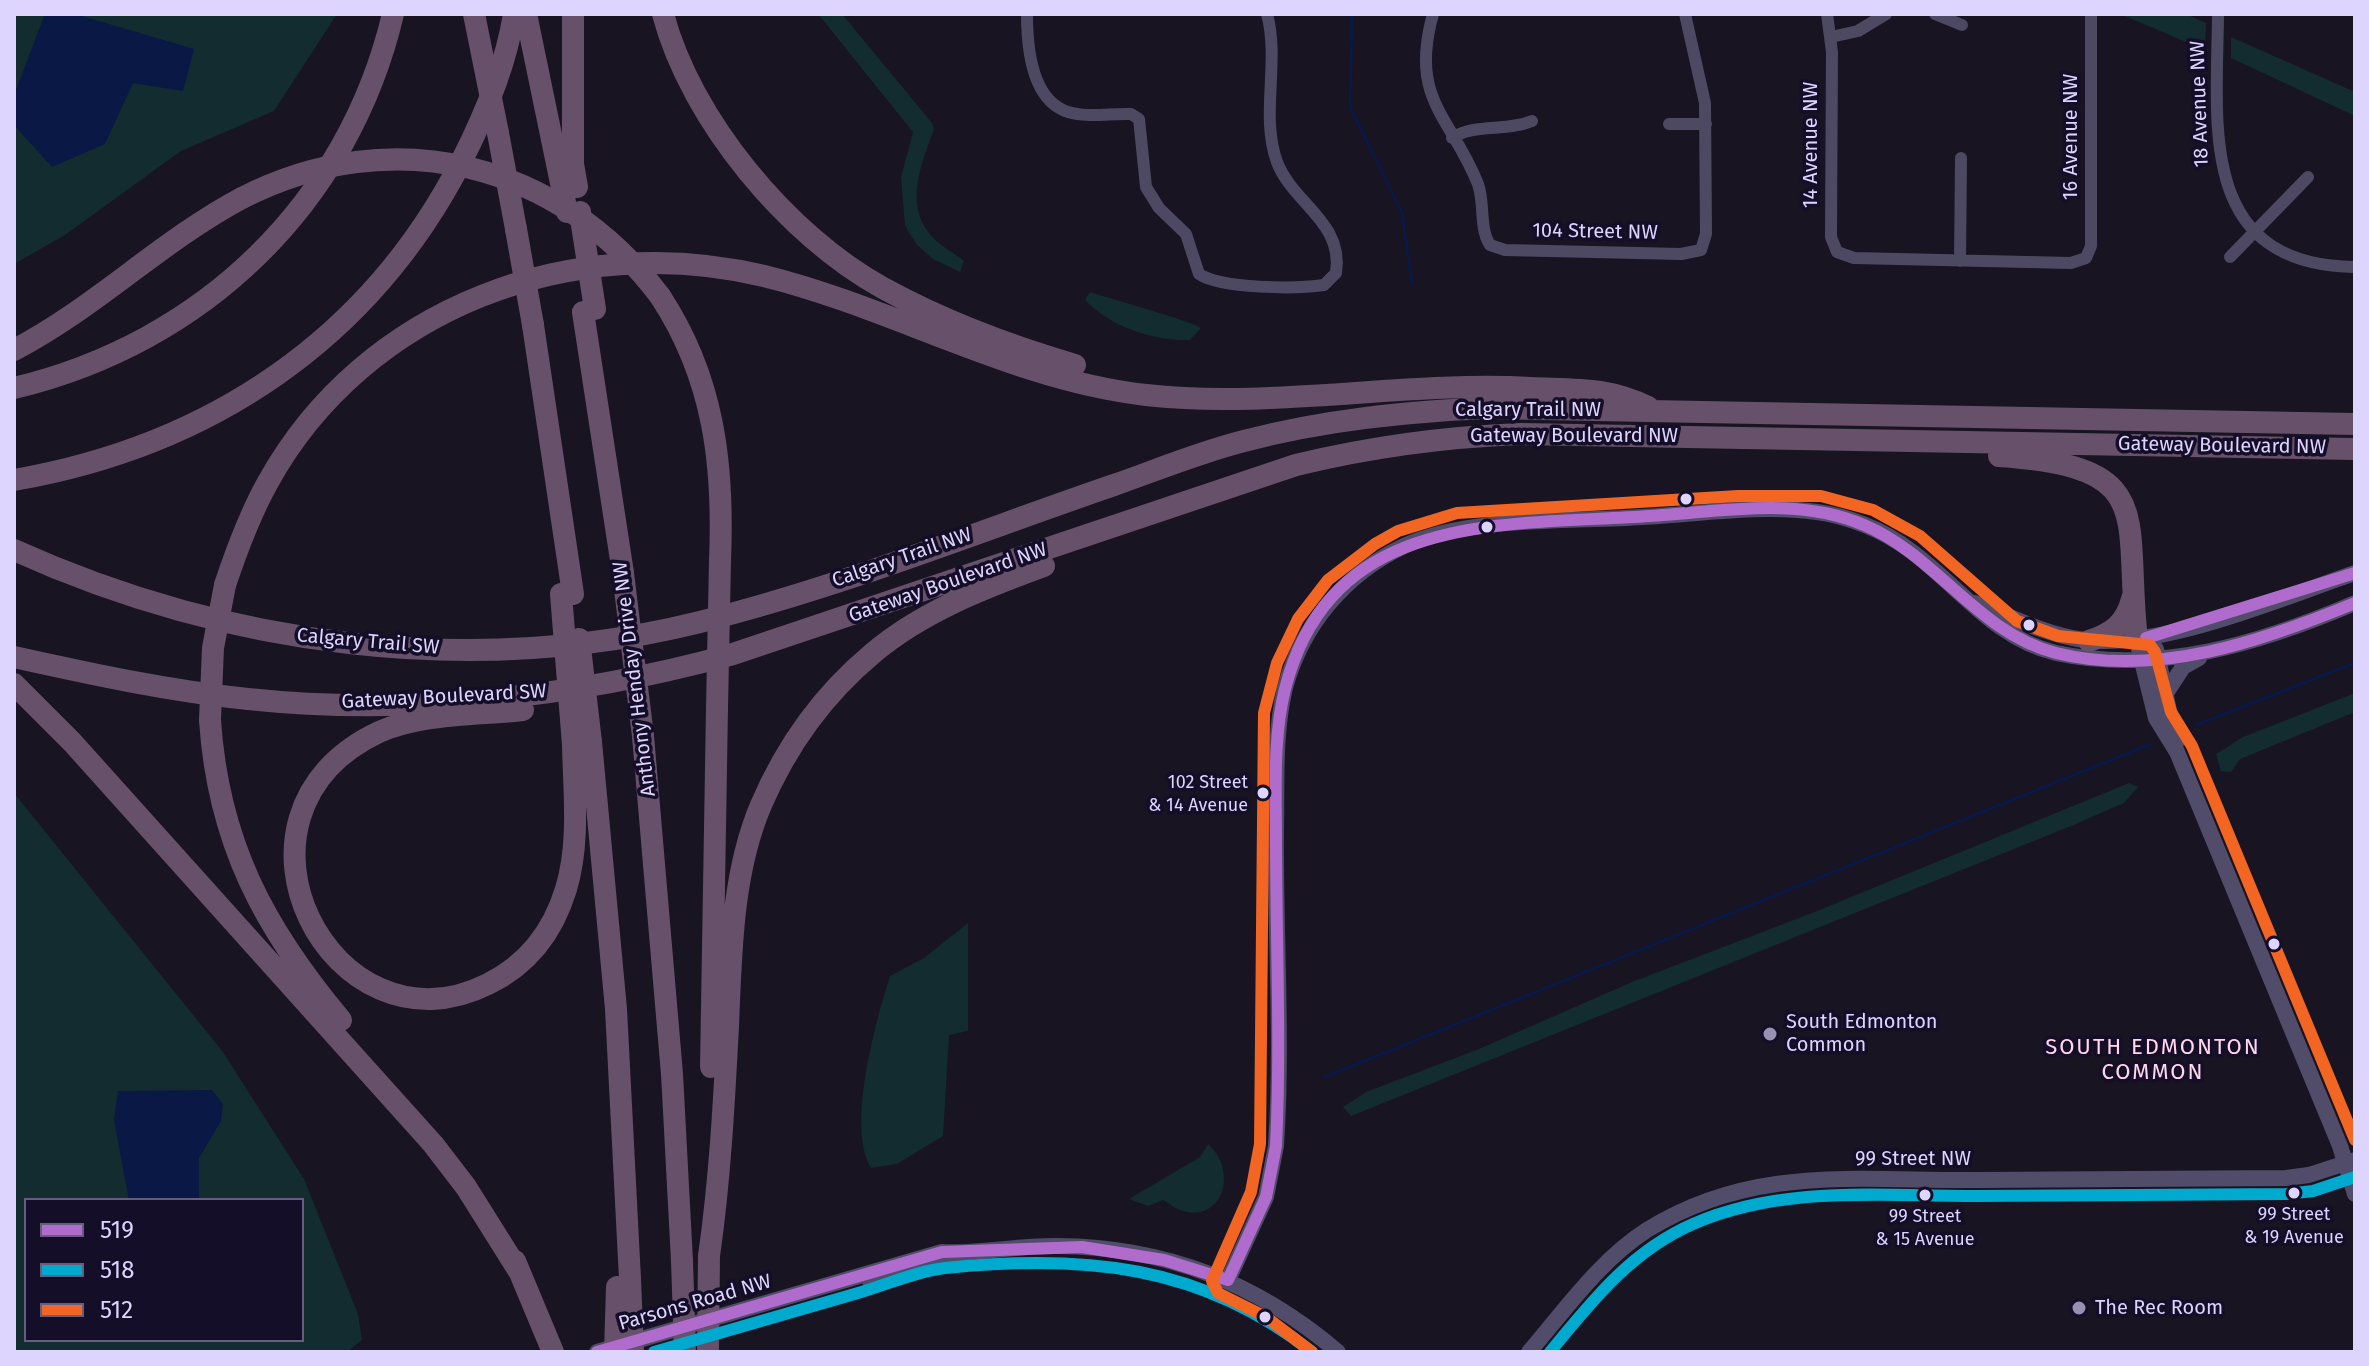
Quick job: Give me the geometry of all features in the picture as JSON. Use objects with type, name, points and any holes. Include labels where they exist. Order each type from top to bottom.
[{"type":"highway","points":[[14,388],[93,364],[166,327],[219,290],[264,250],[335,162],[376,73],[393,14]]},
{"type":"highway","points":[[474,14],[544,383],[620,1079],[624,1280],[633,1352]]},
{"type":"highway","points":[[14,480],[98,461],[190,428],[264,385],[335,331],[397,262],[426,224],[444,193],[476,133],[498,74],[514,14]]},
{"type":"highway","name":"Anthony Henday Drive NW","points":[[526,14],[573,210],[589,311],[643,736],[672,1074],[685,1352]]},
{"type":"highway","points":[[573,14],[573,210]]},
{"type":"highway","points":[[663,14],[707,115],[732,149],[789,217],[856,271],[912,303],[1049,358],[1194,397]]},
{"type":"highway","points":[[14,350],[58,324],[207,218],[242,198],[298,174],[356,161],[409,159],[471,167],[519,184],[576,215],[621,250],[660,296],[695,359],[714,422],[720,462],[708,1352]]},
{"type":"highway","points":[[553,1352],[508,1241],[455,1158],[335,1012],[268,922],[228,828],[215,773],[210,720],[213,648],[225,585],[253,510],[270,478],[308,424],[354,375],[409,332],[476,296],[537,275],[598,265],[658,263],[691,264],[762,276],[1028,368],[1107,389],[1194,397],[1497,386],[1617,392],[1658,411]]},
{"type":"highway","name":"Calgary Trail NW","points":[[732,614],[1238,442],[1290,430],[1413,411],[1486,408],[2355,424]]},
{"type":"highway","points":[[2308,424],[2355,417]]},
{"type":"highway","name":"Gateway Boulevard NW","points":[[730,655],[832,623],[1248,479],[1353,451],[1459,437],[1521,434],[2355,449]]},
{"type":"highway","points":[[1863,439],[1928,452],[2060,462],[2096,476],[2120,497],[2128,512],[2133,539],[2133,598],[2147,648]]},
{"type":"highway","points":[[709,1256],[719,1184],[738,891],[761,805],[795,740],[822,705],[872,653],[910,627],[989,587],[1217,500],[1248,479]]},
{"type":"highway","name":"Calgary Trail SW","points":[[14,550],[145,602],[234,626],[342,644],[421,650],[557,645],[646,634],[732,614]]},
{"type":"highway","points":[[2089,641],[2120,624],[2133,598]]},
{"type":"highway","points":[[582,743],[575,847],[567,888],[556,918],[522,964],[475,991],[447,997],[419,997],[388,991],[368,981],[329,952],[311,925],[299,894],[295,867],[296,839],[304,805],[315,786],[336,762],[358,744],[395,727],[572,703],[690,678],[746,660],[832,623]]},
{"type":"highway","name":"Gateway Boulevard SW","points":[[14,657],[209,695],[274,702],[376,704],[548,692],[649,676],[730,655]]},
{"type":"highway","points":[[14,684],[72,742],[433,1144],[466,1187],[520,1273]]},
{"type":"highway","points":[[615,1352],[624,1280]]},
{"type":"street","points":[[1027,14],[1032,62],[1053,103],[1069,113],[1131,114],[1139,119],[1146,187],[1163,213],[1186,234],[1199,274],[1237,284],[1317,286],[1332,281],[1337,267],[1332,239],[1321,218],[1286,180],[1276,158],[1272,138],[1272,38],[1267,14]]},
{"type":"street","points":[[1433,14],[1428,44],[1429,84],[1434,106],[1452,138],[1465,131],[1512,128],[1532,121]]},
{"type":"street","points":[[1669,124],[1706,124],[1704,95],[1685,14]]},
{"type":"street","name":"14 Avenue NW","points":[[1827,14],[1831,37],[1831,237],[1837,252],[1854,258],[1960,261]]},
{"type":"street","points":[[1831,37],[1858,31],[1886,14]]},
{"type":"street","points":[[1935,14],[1962,25]]},
{"type":"street","name":"16 Avenue NW","points":[[1960,261],[2071,263],[2086,258],[2092,238],[2091,14]]},
{"type":"street","name":"18 Avenue NW","points":[[2218,14],[2220,162],[2233,200],[2257,230]]},
{"type":"street","name":"104 Street NW","points":[[1452,138],[1477,183],[1485,236],[1490,245],[1505,250],[1681,254],[1701,250],[1706,234],[1706,124]]},
{"type":"street","points":[[1960,261],[1961,158]]},
{"type":"street","points":[[2230,257],[2308,177]]},
{"type":"street","points":[[2257,230],[2289,255],[2315,264],[2355,267]]},
{"type":"street","points":[[1228,1280],[1266,1197],[1276,1146],[1280,715],[1300,646],[1326,606],[1350,581],[1384,557],[1406,545],[1458,529],[1792,510],[1844,518],[1892,537],[1931,564],[1993,625],[2040,648],[2077,656],[2147,648],[2355,573]]},
{"type":"street","points":[[1973,602],[2050,633],[2089,641],[2212,651]]},
{"type":"street","points":[[2166,693],[2183,667],[2212,651],[2309,622],[2355,603]]},
{"type":"street","points":[[2147,648],[2166,693],[2177,752]]},
{"type":"street","points":[[2147,648],[2156,718],[2177,752],[2351,1162],[2355,1194]]},
{"type":"street","name":"99 Street NW","points":[[1529,1352],[1585,1286],[1645,1232],[1706,1200],[1745,1187],[1823,1178],[2286,1178],[2351,1162]]},
{"type":"street","name":"Parsons Road NW","points":[[597,1352],[805,1291],[909,1274],[971,1254],[1022,1247],[1082,1247],[1164,1260],[1228,1280],[1275,1303],[1338,1352]]},
{"type":"green space","points":[[14,14],[337,14],[274,111],[181,151],[65,235],[14,264]]},
{"type":"green space","points":[[818,14],[842,14],[932,123],[934,129],[918,181],[918,208],[929,233],[964,261],[960,272],[933,259],[917,245],[905,226],[901,177],[913,132]]},
{"type":"green space","points":[[2120,14],[2186,14],[2206,23],[2205,50]]},
{"type":"green space","points":[[2231,37],[2355,92],[2355,116],[2231,58]]},
{"type":"green space","points":[[1090,292],[1201,328],[1190,340],[1147,335],[1120,325],[1095,310],[1085,300]]},
{"type":"green space","points":[[2355,693],[2355,712],[2240,759],[2231,772],[2221,771],[2216,754],[2243,737]]},
{"type":"green space","points":[[2129,783],[2138,787],[2124,803],[2071,826],[1351,1116],[1343,1107],[1366,1092],[1479,1049],[1632,982],[1817,911]]},
{"type":"green space","points":[[14,793],[223,1052],[304,1179],[358,1314],[362,1340],[347,1352],[14,1352]]},
{"type":"green space","points":[[968,923],[968,1031],[949,1035],[943,1136],[897,1164],[871,1168],[864,1150],[862,1101],[871,1045],[890,976],[924,958]]},
{"type":"green space","points":[[1208,1144],[1218,1156],[1224,1182],[1221,1194],[1206,1210],[1194,1213],[1178,1209],[1163,1200],[1148,1206],[1129,1199],[1200,1157]]},
{"type":"water","points":[[45,14],[75,14],[194,49],[183,91],[133,83],[105,144],[52,167],[14,125],[14,95]]},
{"type":"water","points":[[212,1090],[223,1104],[221,1121],[199,1158],[199,1198],[129,1198],[114,1120],[118,1091]]},
{"type":"waterway","points":[[1352,14],[1350,107],[1402,213],[1412,284]]},
{"type":"waterway","points":[[2196,725],[2355,663]]},
{"type":"waterway","points":[[1325,1077],[2151,744]]},
{"type":"transit line","name":"512","points":[[1312,1352],[1266,1317],[1218,1293],[1212,1281],[1251,1192],[1260,1144],[1264,713],[1277,663],[1298,619],[1328,580],[1375,544],[1398,531],[1457,513],[1738,496],[1821,496],[1873,510],[1920,536],[2017,621],[2058,636],[2150,645],[2155,652],[2171,712],[2192,746],[2355,1140]]},
{"type":"transit line","name":"519","points":[[1228,1280],[1266,1197],[1276,1146],[1276,763],[1281,707],[1308,630],[1341,587],[1382,558],[1430,539],[1483,528],[1731,509],[1812,511],[1839,516],[1890,538],[1980,612],[2029,643],[2056,653],[2094,660],[2132,661],[2209,652],[2284,630],[2355,603]]},
{"type":"transit line","name":"519","points":[[2146,638],[2355,573]]},
{"type":"transit line","name":"518","points":[[1550,1352],[1614,1279],[1650,1248],[1693,1224],[1762,1203],[1833,1195],[2286,1194],[2313,1191],[2355,1177]]},
{"type":"transit line","name":"519","points":[[597,1352],[942,1252],[1082,1247],[1164,1260],[1228,1280]]},
{"type":"transit line","name":"518","points":[[654,1352],[924,1272],[996,1264],[1045,1263],[1092,1265],[1183,1283],[1227,1300],[1270,1323],[1312,1352]]},
{"type":"place","name":"102 Street & 14 Avenue","points":[[1263,793]]},
{"type":"place","name":"South Edmonton Common","points":[[1770,1034]]},
{"type":"place","name":"99 Street & 19 Avenue","points":[[2294,1193]]},
{"type":"place","name":"99 Street & 15 Avenue","points":[[1925,1195]]},
{"type":"place","name":"The Rec Room","points":[[2079,1308]]},
{"type":"district","name":"SOUTH EDMONTON COMMON","points":[[2153,1060]]}]
